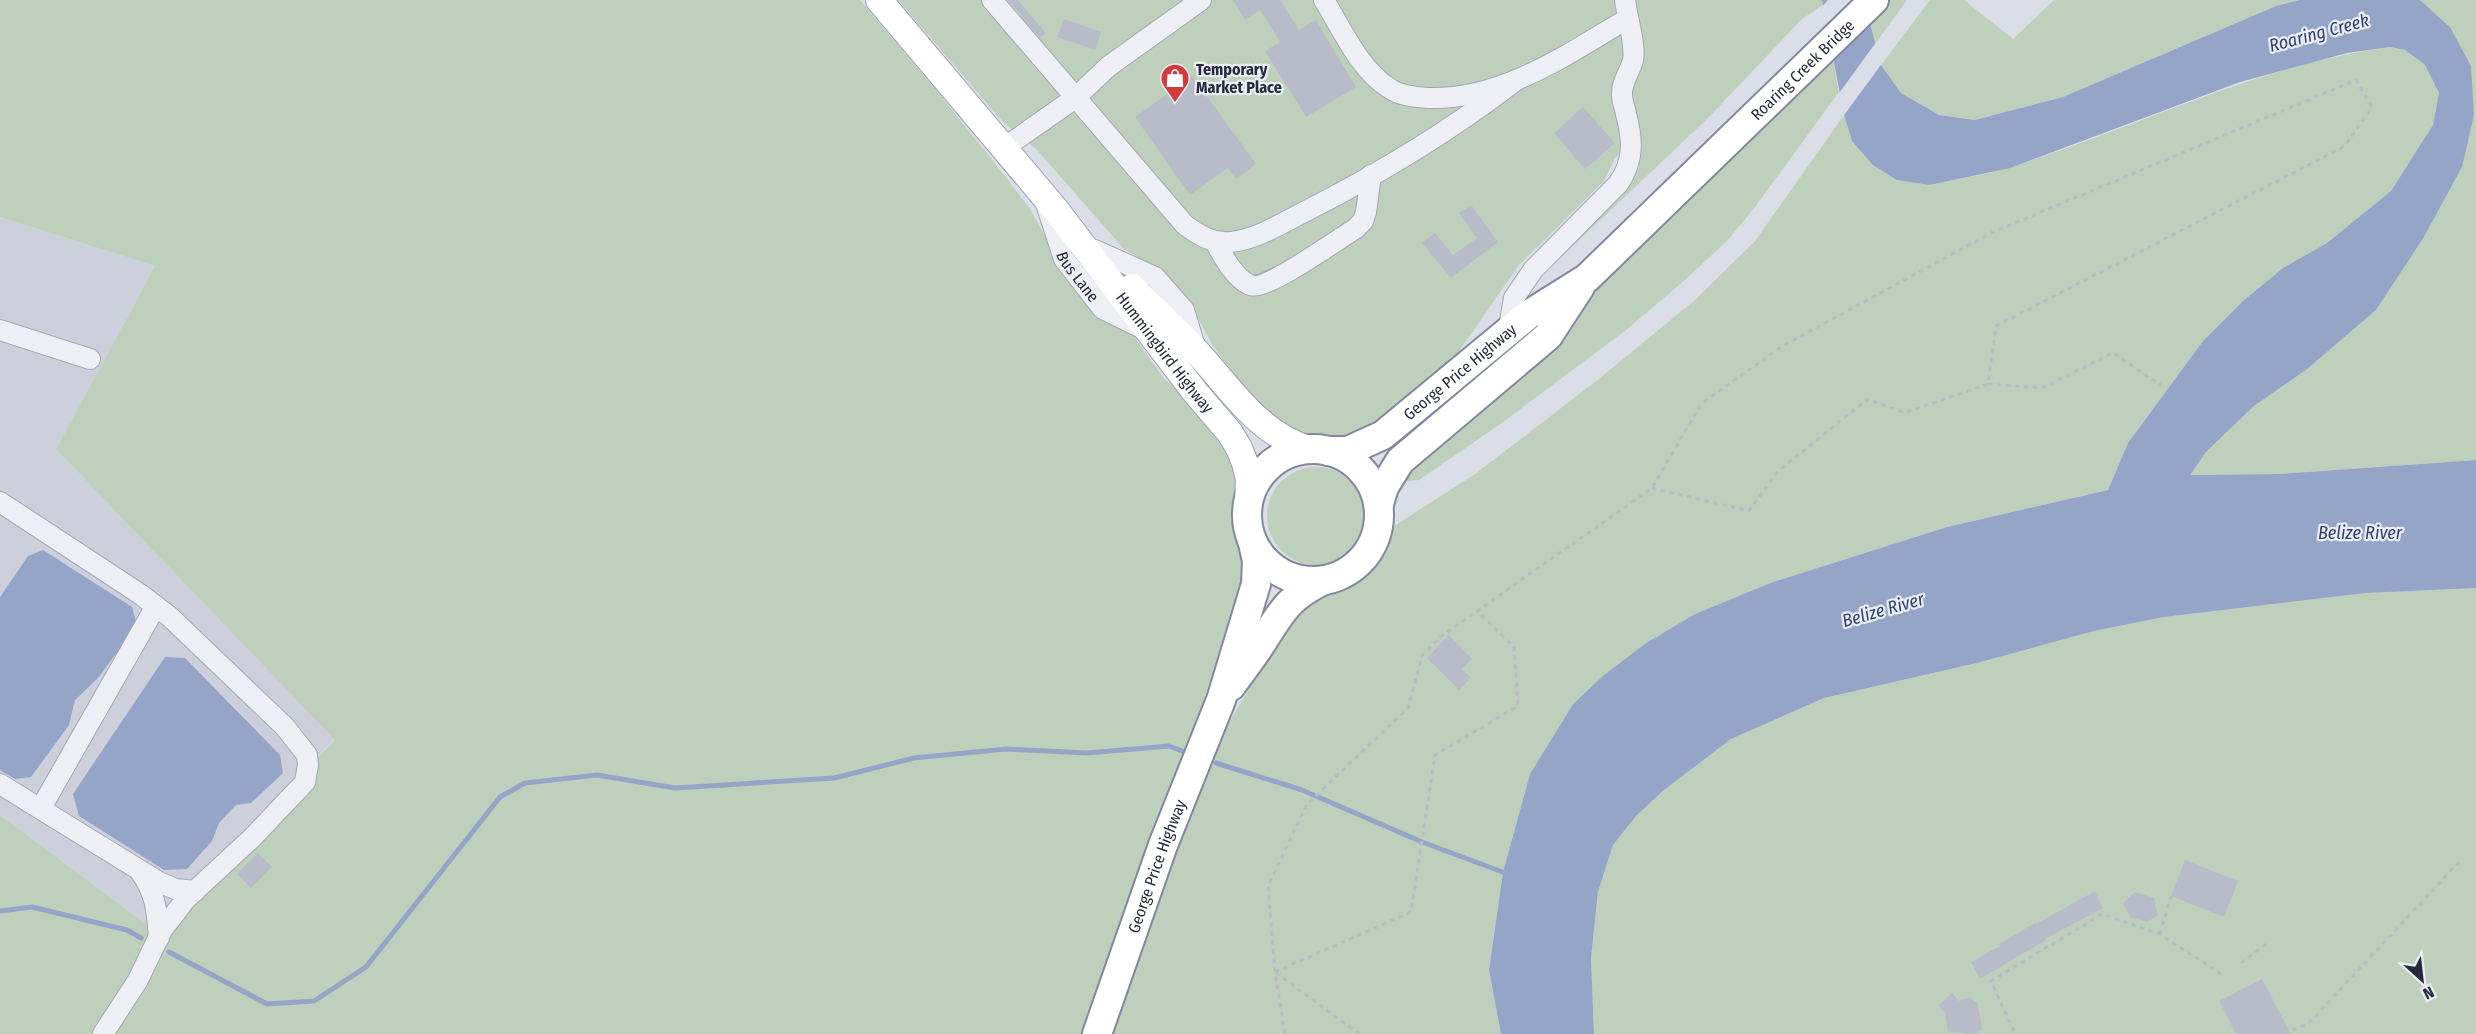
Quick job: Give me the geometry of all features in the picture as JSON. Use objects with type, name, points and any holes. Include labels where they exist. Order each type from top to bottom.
[{"type":"highway","name":"Roaring Creek Bridge","points":[[1730,139],[1874,0]]},
{"type":"highway","name":"George Price Highway","points":[[1379,504],[1384,487],[1400,461],[1548,336],[1587,278],[1730,139]]},
{"type":"highway","name":"George Price Highway","points":[[1319,450],[1348,451],[1383,435],[1528,315],[1587,278]]},
{"type":"highway","points":[[1319,450],[1339,454],[1358,466],[1371,483],[1379,504],[1376,536],[1364,557],[1345,573],[1322,581],[1301,580],[1281,573],[1265,560],[1253,543],[1248,526],[1248,505],[1256,484],[1269,467],[1289,454],[1319,450]]},
{"type":"highway","name":"George Price Highway","points":[[1097,1034],[1163,846],[1221,700],[1256,584],[1257,561],[1253,543]]},
{"type":"highway","name":"George Price Highway","points":[[1221,700],[1262,643],[1284,607],[1304,590],[1322,581]]},
{"type":"main road","name":"Hummingbird Highway","points":[[879,0],[1049,201],[1239,447],[1249,479],[1248,505]]},
{"type":"main road","name":"Hummingbird Highway","points":[[1049,201],[1197,352],[1255,418],[1286,441],[1319,450]]},
{"type":"street","points":[[992,0],[1185,225],[1200,236],[1215,242],[1229,242],[1266,231],[1371,175],[1467,118],[1515,81]]},
{"type":"street","points":[[1005,148],[1075,98],[1109,66],[1201,0]]},
{"type":"street","points":[[1324,0],[1377,80],[1391,90],[1415,97],[1446,98],[1470,94],[1515,81],[1565,56],[1626,9],[1633,59],[1623,85],[1622,96],[1631,140],[1632,157],[1627,172],[1618,184],[1533,270],[1514,298],[1508,332]]},
{"type":"street","points":[[1215,242],[1225,260],[1241,279],[1251,286],[1262,286],[1355,229],[1363,221],[1371,175]]},
{"type":"street","points":[[0,330],[90,359]]},
{"type":"street","points":[[1,506],[156,606],[197,641],[285,728],[307,755],[305,782],[253,837],[186,899],[159,938],[138,980],[103,1034]]},
{"type":"street","points":[[40,808],[156,606]]},
{"type":"street","points":[[0,784],[175,889],[195,891]]},
{"type":"street","points":[[137,868],[156,899],[159,938]]},
{"type":"path","points":[[1285,1034],[1275,972],[1268,886],[1307,804],[1408,708],[1422,656],[1440,637],[1652,488],[1701,404],[1781,347],[1991,233],[2356,80],[2372,107],[2345,146],[1996,326],[1988,384]]},
{"type":"path","points":[[1652,488],[1749,511],[1778,471],[1868,399],[1904,413],[1988,384],[2042,388],[2113,353],[2161,385]]},
{"type":"path","points":[[1275,972],[1411,912],[1435,755],[1518,706],[1514,647],[1477,611]]},
{"type":"path","points":[[2284,1034],[2309,1023],[2460,861]]},
{"type":"path","points":[[2160,934],[2171,896]]},
{"type":"path","points":[[2014,1031],[1991,981],[2102,914],[2160,934],[2224,976]]},
{"type":"path","points":[[2241,963],[2266,944]]},
{"type":"path","points":[[1275,972],[1359,1034]]},
{"type":"shaded area","points":[[0,217],[155,266],[56,449],[336,738],[150,927],[0,815]]},
{"type":"green space","points":[[0,0],[860,0],[1008,180],[1030,209],[1059,261],[1128,328],[1165,380],[1175,386],[1221,440],[1236,475],[1245,544],[1245,576],[1199,714],[1085,1034],[0,1034],[0,815],[150,927],[335,740],[56,449],[155,266],[0,217]]},
{"type":"green space","points":[[898,0],[1822,0],[1823,5],[1802,19],[1708,118],[1536,281],[1627,185],[1639,167],[1641,137],[1615,158],[1604,181],[1519,265],[1455,357],[1381,418],[1349,436],[1323,438],[1304,434],[1272,419],[1257,406],[1213,346],[1193,309],[1161,271],[1124,249],[1036,149],[1003,122]]},
{"type":"green space","points":[[1890,0],[1907,0],[1875,44],[1870,19]]},
{"type":"green space","points":[[1930,0],[1964,0],[2013,39],[2054,0],[2300,0],[2276,6],[2063,97],[1975,120],[1939,115],[1901,93],[1881,65]]},
{"type":"green space","points":[[2420,0],[2476,0],[2476,460],[2280,474],[2190,475],[2206,452],[2254,406],[2306,370],[2376,310],[2424,237],[2462,167],[2450,27]]},
{"type":"green space","points":[[2390,47],[2405,50],[2425,65],[2439,93],[2433,125],[2391,191],[2327,243],[2283,268],[2243,301],[2203,341],[2128,443],[2108,490],[1947,527],[1773,582],[1695,614],[1646,643],[1604,675],[1573,704],[1530,774],[1503,872],[1489,970],[1501,1034],[1112,1034],[1190,804],[1221,737],[1289,619],[1323,593],[1356,583],[1370,573],[1388,548],[1391,528],[1475,474],[1595,382],[1695,300],[1755,241],[1844,115],[1852,141],[1930,185],[2011,167],[2245,82],[2341,56]]},
{"type":"green space","points":[[1832,55],[1839,92],[1755,207],[1727,241],[1626,330],[1499,425],[1419,480],[1402,482],[1411,467],[1566,333],[1609,272]]},
{"type":"green space","points":[[1316,467],[1335,471],[1351,481],[1361,497],[1365,516],[1361,535],[1351,551],[1335,561],[1316,565],[1297,561],[1281,551],[1271,535],[1267,516],[1271,497],[1281,481],[1297,471]]},
{"type":"green space","points":[[2476,588],[2476,1034],[1594,1034],[1591,958],[1598,892],[1613,845],[1636,816],[1664,790],[1731,739],[1824,698],[1977,663],[2094,631],[2164,617],[2366,593]]},
{"type":"water","points":[[1822,0],[1864,0],[1881,65],[1901,93],[1939,115],[1975,120],[2063,97],[2276,6],[2300,0],[2420,0],[2450,27],[2471,66],[2474,115],[2462,167],[2424,237],[2376,310],[2306,370],[2254,406],[2206,452],[2190,475],[2280,474],[2476,460],[2476,588],[2366,593],[2164,617],[2094,631],[1977,663],[1824,698],[1731,739],[1664,790],[1636,816],[1613,845],[1598,892],[1591,958],[1594,1034],[1501,1034],[1489,970],[1503,872],[1530,774],[1573,704],[1604,675],[1646,643],[1695,614],[1773,582],[1947,527],[2108,490],[2128,443],[2203,341],[2243,301],[2283,268],[2327,243],[2391,191],[2433,125],[2439,93],[2425,65],[2405,50],[2390,47],[2347,53],[2240,82],[2010,168],[1930,185],[1897,180],[1873,165],[1852,141],[1844,115]]},
{"type":"water","points":[[43,550],[132,607],[137,625],[98,678],[75,700],[69,725],[31,777],[15,779],[0,770],[0,597],[28,556]]},
{"type":"water","points":[[165,657],[185,658],[280,755],[283,773],[251,803],[236,805],[219,823],[212,841],[187,869],[164,870],[79,816],[73,794]]},
{"type":"pier","points":[[1828,0],[1867,0],[1829,58],[1821,8]]},
{"type":"pier","points":[[1877,41],[1883,62],[1842,118],[1837,96]]},
{"type":"building","points":[[1008,0],[1018,0],[1046,33],[1040,38]]},
{"type":"building","points":[[1233,0],[1280,0],[1299,30],[1316,20],[1356,87],[1306,117],[1265,51],[1280,42],[1260,10],[1245,20]]},
{"type":"building","points":[[1064,19],[1101,32],[1095,50],[1057,37]]},
{"type":"building","points":[[1192,76],[1256,164],[1236,179],[1228,168],[1190,195],[1135,117]]},
{"type":"building","points":[[1583,107],[1615,143],[1585,169],[1554,133]]},
{"type":"building","points":[[1471,205],[1498,242],[1451,278],[1422,243],[1435,233],[1453,255],[1477,238],[1459,213]]},
{"type":"building","points":[[1449,635],[1472,659],[1462,669],[1471,678],[1459,690],[1427,658]]},
{"type":"building","points":[[258,853],[272,867],[251,888],[237,874]]},
{"type":"building","points":[[2185,860],[2238,881],[2224,917],[2171,896]]},
{"type":"building","points":[[2095,891],[2103,908],[2045,939],[1980,979],[1971,962],[2035,923]]},
{"type":"building","points":[[2135,892],[2154,898],[2158,915],[2147,922],[2130,917],[2123,903]]},
{"type":"building","points":[[2262,979],[2291,1034],[2236,1034],[2219,1001]]},
{"type":"building","points":[[1952,993],[1959,1001],[1970,997],[1978,1004],[1982,1029],[1976,1034],[1948,1032],[1945,1012],[1938,1006]]},
{"type":"waterway","points":[[169,952],[267,1004],[314,1001],[366,967],[500,797],[525,783],[597,775],[675,788],[834,778],[914,758],[1006,749],[1087,753],[1169,746],[1182,751]]},
{"type":"waterway","points":[[1216,763],[1302,790],[1422,842],[1508,874]]},
{"type":"waterway","points":[[0,911],[32,907],[127,930],[141,938]]},
{"type":"place","name":"Temporary Market Place","points":[[1175,104]]},
{"type":"water label","name":"Roaring Creek","points":[[2319,33]]},
{"type":"water label","name":"Belize River","points":[[2360,533]]},
{"type":"water label","name":"Belize River","points":[[1883,610]]}]
